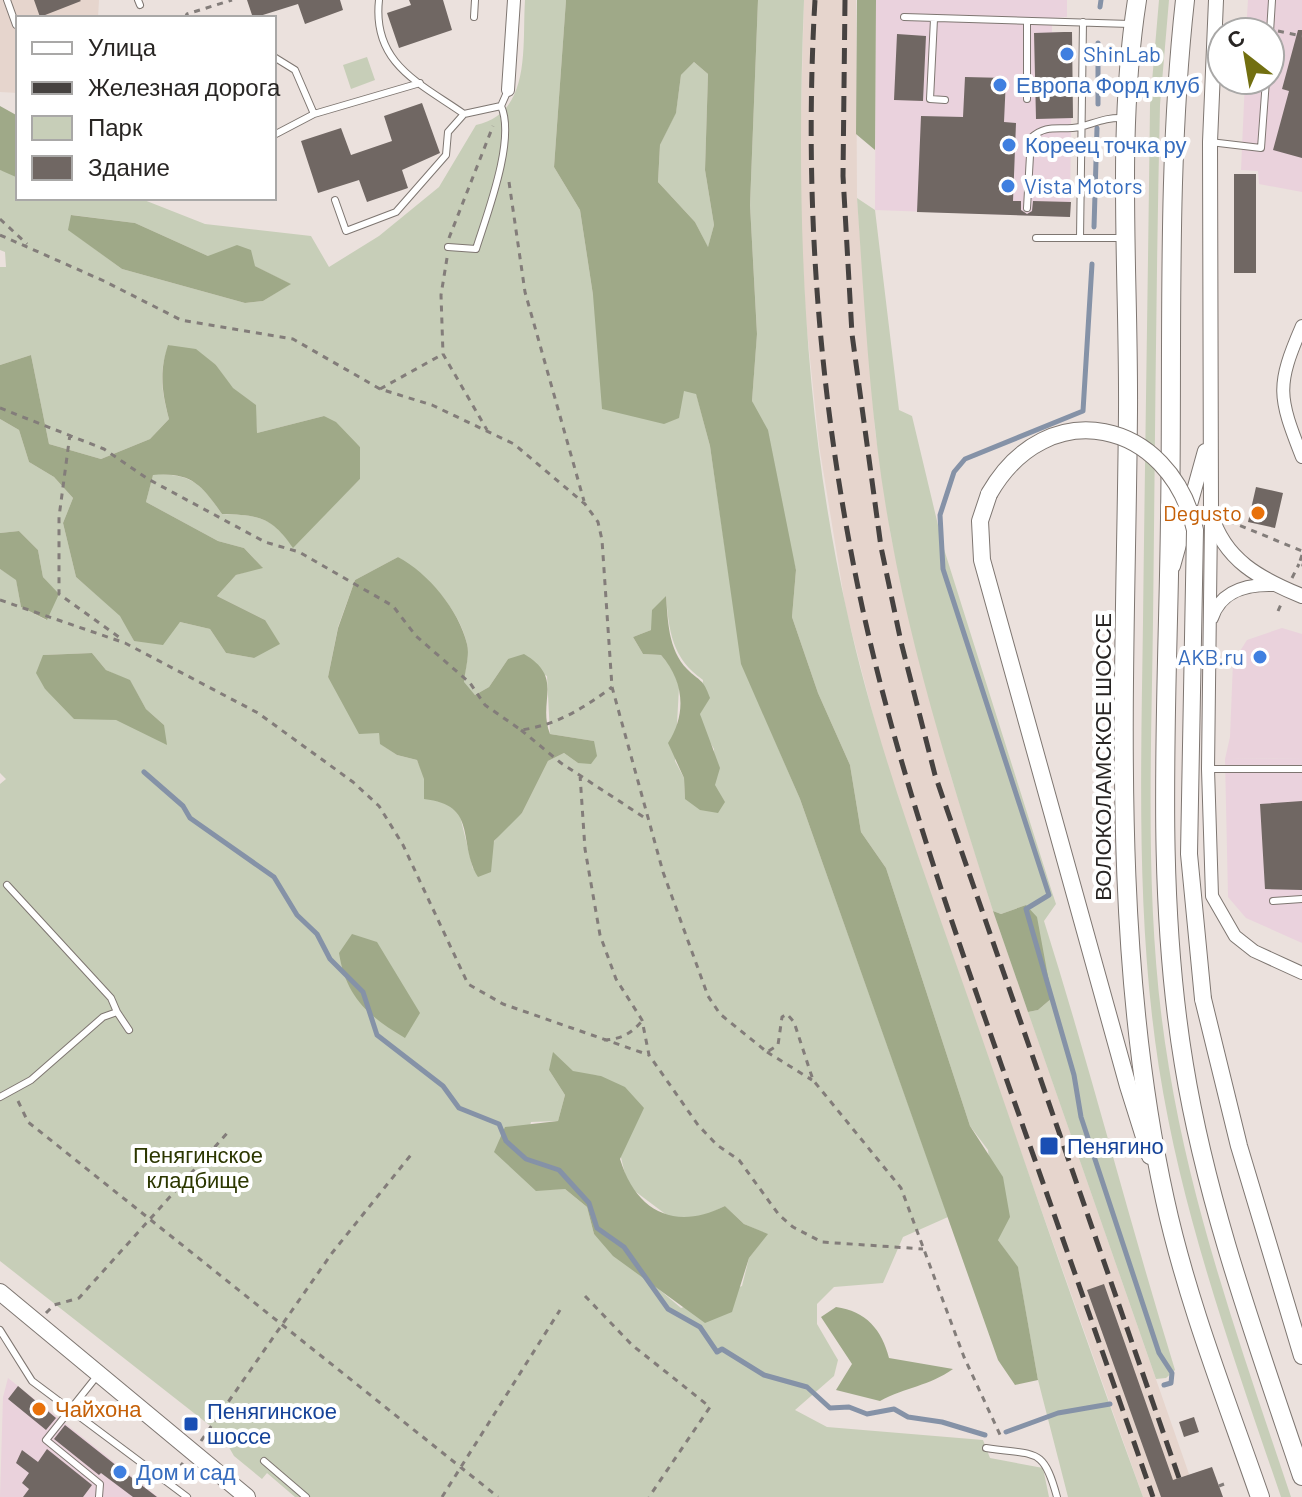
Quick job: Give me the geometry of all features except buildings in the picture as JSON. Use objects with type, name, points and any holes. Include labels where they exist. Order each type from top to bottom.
[{"type":"main road","name":"ВОЛОКОЛАМСКОЕ ШОССЕ","points":[[1137,0],[1127,118],[1125,815],[1128,933],[1142,1074],[1165,1201],[1199,1317],[1260,1497]]},
{"type":"main road","points":[[1185,0],[1176,115],[1166,767],[1168,904],[1174,997],[1198,1139],[1265,1365],[1302,1476]]},
{"type":"main road","points":[[1165,1201],[1128,1086],[982,560],[980,521],[989,494],[1002,472],[1030,448],[1057,435],[1086,430],[1116,434],[1143,446],[1166,465],[1183,491],[1196,542],[1189,854],[1203,999],[1236,1133],[1302,1356]]},
{"type":"main road","points":[[0,1292],[247,1497]]},
{"type":"main road","points":[[1265,1365],[1302,1440]]},
{"type":"street","points":[[508,90],[514,0]]},
{"type":"street","points":[[1216,0],[1210,142],[1210,431],[1216,516],[1221,543],[1232,556],[1275,585],[1302,596]]},
{"type":"street","points":[[1302,326],[1284,369],[1281,387],[1288,422],[1302,457]]},
{"type":"street","points":[[1169,581],[1210,431]]},
{"type":"street","points":[[1216,516],[1210,625],[1208,769],[1212,896],[1235,936],[1274,961],[1302,973]]},
{"type":"street","points":[[1210,625],[1215,609],[1230,593],[1255,584],[1275,585]]},
{"type":"lane","points":[[7,0],[16,25]]},
{"type":"lane","points":[[379,0],[377,21],[392,61],[399,70],[464,114]]},
{"type":"lane","points":[[474,17],[475,0]]},
{"type":"lane","points":[[904,17],[1133,24]]},
{"type":"lane","points":[[934,19],[930,99],[945,100]]},
{"type":"lane","points":[[1080,238],[1083,22]]},
{"type":"lane","points":[[1027,23],[1027,99]]},
{"type":"lane","points":[[276,58],[295,70],[314,114]]},
{"type":"lane","points":[[276,134],[314,114],[420,83]]},
{"type":"lane","points":[[501,106],[508,90]]},
{"type":"lane","points":[[1210,142],[1261,148],[1265,96]]},
{"type":"lane","points":[[335,200],[346,231],[396,212],[446,155],[448,132],[464,114],[501,106]]},
{"type":"lane","points":[[448,247],[476,249],[503,148],[506,115],[501,106]]},
{"type":"lane","points":[[1027,208],[1031,138],[1042,128],[1081,127],[1093,120],[1127,118]]},
{"type":"lane","points":[[1036,238],[1127,238]]},
{"type":"lane","points":[[1208,769],[1302,769]]},
{"type":"lane","points":[[7,885],[111,998],[129,1030]]},
{"type":"lane","points":[[1273,901],[1302,899]]},
{"type":"lane","points":[[0,1097],[31,1080],[103,1017],[117,1012]]},
{"type":"lane","points":[[0,1330],[32,1381],[187,1497]]},
{"type":"lane","points":[[98,1375],[46,1440],[100,1484],[99,1497]]},
{"type":"lane","points":[[986,1448],[1037,1456],[1046,1462],[1057,1497]]},
{"type":"lane","points":[[264,1461],[306,1497]]},
{"type":"path","points":[[186,16],[232,0]]},
{"type":"path","points":[[487,430],[443,354],[441,295],[448,247],[501,106]]},
{"type":"path","points":[[508,175],[525,292],[585,504]]},
{"type":"path","points":[[0,219],[29,247]]},
{"type":"path","points":[[0,235],[181,320],[293,339],[380,389],[432,405],[514,444],[585,504],[598,522],[602,540],[612,687],[648,819],[708,996],[720,1014],[767,1052],[813,1080],[893,1175],[907,1203],[964,1357],[1007,1451]]},
{"type":"path","points":[[380,389],[443,354]]},
{"type":"path","points":[[0,408],[104,449],[148,479],[265,542],[299,552],[393,606],[416,636],[470,683],[485,705],[580,775],[648,819]]},
{"type":"path","points":[[70,434],[59,517],[59,594],[125,643]]},
{"type":"path","points":[[1216,516],[1302,553],[1292,579]]},
{"type":"path","points":[[0,600],[125,643],[258,713],[353,782],[379,806],[403,845],[468,984],[503,1004],[601,1041],[649,1055]]},
{"type":"path","points":[[1278,611],[1282,602]]},
{"type":"path","points":[[521,730],[540,727],[580,711],[612,687]]},
{"type":"path","points":[[580,775],[585,849],[600,935],[616,979],[642,1020],[649,1055],[698,1125],[739,1160],[779,1215],[793,1227],[822,1242],[923,1249]]},
{"type":"path","points":[[767,1052],[778,1045],[782,1017],[791,1017],[813,1080]]},
{"type":"path","points":[[601,1041],[618,1040],[634,1031],[642,1020]]},
{"type":"path","points":[[12,1090],[28,1122],[498,1497]]},
{"type":"path","points":[[44,1316],[54,1305],[79,1298],[230,1130]]},
{"type":"path","points":[[202,1440],[332,1253],[414,1151]]},
{"type":"path","points":[[585,1296],[632,1345],[710,1407],[649,1497]]},
{"type":"path","points":[[442,1497],[560,1310]]},
{"type":"path","points":[[167,1482],[186,1460]]},
{"type":"shaded area","points":[[0,0],[99,0],[98,16],[16,16],[16,93],[0,92]]},
{"type":"shaded area","points":[[804,0],[856,0],[857,198],[875,430],[891,537],[949,770],[993,911],[1197,1497],[1143,1497],[914,850],[879,738],[846,610],[819,445],[806,320],[799,193]]},
{"type":"shaded area","points":[[876,0],[1067,0],[1067,17],[1052,18],[1052,32],[1072,32],[1070,217],[875,210]]},
{"type":"shaded area","points":[[1248,0],[1302,0],[1302,192],[1259,184],[1258,171],[1241,170],[1244,96],[1286,96],[1286,16],[1247,16]]},
{"type":"shaded area","points":[[1282,628],[1302,634],[1302,758],[1225,759],[1230,737],[1233,662],[1247,640]]},
{"type":"shaded area","points":[[1302,758],[1302,943],[1246,918],[1228,897],[1225,759]]},
{"type":"shaded area","points":[[8,1378],[158,1497],[0,1497],[3,1397]]},
{"type":"green space","name":"Пенягинское кладбище","points":[[525,0],[566,0],[554,167],[580,210],[593,295],[684,390],[696,393],[710,446],[742,664],[800,799],[948,1217],[903,1237],[883,1283],[834,1287],[817,1304],[817,1324],[838,1360],[834,1376],[795,1410],[827,1427],[983,1440],[990,1458],[1043,1468],[1049,1497],[295,1497],[267,1473],[262,1479],[234,1456],[222,1435],[0,1261],[0,784],[6,779],[0,773],[0,569],[16,579],[21,607],[46,620],[58,594],[43,577],[38,550],[19,531],[0,533],[0,419],[19,430],[29,462],[54,477],[73,498],[63,523],[76,577],[121,616],[134,641],[180,622],[210,629],[226,653],[254,658],[265,620],[217,596],[236,575],[262,567],[244,548],[218,541],[146,502],[153,474],[177,476],[194,482],[222,514],[246,515],[264,520],[278,529],[293,547],[360,479],[360,447],[324,416],[257,433],[255,405],[232,388],[216,365],[169,345],[162,382],[169,419],[150,439],[101,459],[49,444],[31,355],[0,365],[0,267],[6,267],[5,252],[0,250],[0,170],[16,174],[16,200],[144,200],[205,224],[311,236],[329,267],[379,236],[439,187],[476,125],[494,118],[507,107],[515,92],[523,57]],"holes":[[[72,215],[135,223],[208,256],[255,266],[290,284],[263,301],[245,303],[122,269],[69,230]],[[398,557],[441,594],[457,618],[468,648],[463,682],[475,695],[489,687],[508,659],[547,676],[550,734],[594,741],[578,763],[564,753],[548,761],[522,813],[506,826],[473,869],[459,812],[434,789],[417,760],[397,755],[381,744],[379,733],[328,677],[338,627],[355,580]],[[666,596],[678,653],[703,680],[700,714],[704,732],[714,749],[715,785],[685,799],[684,778],[675,761],[679,687],[673,669],[661,655],[643,654],[633,637],[651,630]],[[92,653],[106,670],[130,681],[146,709],[164,725],[86,713],[45,689],[43,655]],[[549,1070],[601,1076],[628,1186],[672,1219],[700,1218],[725,1206],[744,1224],[767,1234],[749,1258],[742,1286],[681,1308],[594,1234],[587,1207],[565,1189],[536,1190],[519,1173],[531,1122],[558,1121],[565,1095]]]},
{"type":"green space","points":[[566,0],[758,0],[750,205],[757,334],[752,401],[768,430],[796,570],[792,617],[818,693],[850,765],[861,832],[886,868],[970,1126],[1003,1177],[1010,1217],[998,1240],[1018,1267],[1038,1380],[1015,1385],[998,1360],[800,799],[741,664],[710,446],[696,394],[684,391],[679,418],[664,424],[602,409],[593,295],[580,210],[554,167]],"holes":[[[694,62],[708,74],[705,170],[714,225],[708,247],[695,222],[658,182],[660,145],[676,113],[681,75]]]},
{"type":"green space","points":[[758,0],[804,0],[802,230],[812,384],[832,536],[859,663],[921,864],[1143,1497],[1068,1497],[1038,1380],[1018,1268],[998,1240],[988,1150],[970,1126],[886,868],[861,832],[850,765],[818,693],[792,617],[796,570],[752,401],[757,333],[750,205]]},
{"type":"green space","points":[[857,0],[876,0],[875,150],[856,134]]},
{"type":"green space","points":[[1159,0],[1169,0],[1160,105],[1157,299],[1151,790],[1156,957],[1169,1068],[1192,1177],[1221,1285],[1291,1497],[1281,1497],[1227,1338],[1195,1231],[1159,1068],[1147,957],[1143,901],[1141,734],[1150,105]]},
{"type":"green space","points":[[367,57],[375,80],[351,89],[343,65]]},
{"type":"green space","points":[[694,62],[708,74],[705,170],[714,225],[708,248],[695,222],[658,182],[660,145],[676,112],[681,75]]},
{"type":"green space","points":[[0,106],[16,115],[16,177],[0,170]]},
{"type":"green space","points":[[857,198],[875,210],[899,410],[912,416],[943,546],[1056,904],[1044,921],[1175,1370],[1166,1378],[1156,1379],[1028,1012],[1038,1010],[1052,998],[1026,905],[1001,914],[993,911],[923,678],[900,584],[878,452]]},
{"type":"green space","points":[[71,215],[135,223],[208,256],[237,245],[251,250],[255,266],[291,284],[263,301],[245,303],[122,269],[68,230]]},
{"type":"green space","points":[[168,345],[196,349],[216,365],[233,388],[256,405],[257,433],[324,416],[336,422],[360,447],[360,479],[293,548],[278,530],[264,520],[246,515],[222,514],[194,482],[177,476],[153,475],[146,502],[218,541],[244,548],[263,568],[236,575],[217,596],[265,620],[280,644],[254,658],[226,653],[210,629],[180,622],[163,645],[134,641],[120,616],[76,577],[63,523],[73,498],[54,477],[29,462],[19,430],[0,419],[0,365],[31,355],[49,444],[101,459],[150,439],[169,419],[162,382]]},
{"type":"green space","points":[[19,531],[38,550],[43,577],[59,594],[47,620],[21,607],[16,580],[0,569],[0,533]]},
{"type":"green space","points":[[398,557],[431,583],[457,618],[468,648],[464,682],[475,695],[489,687],[508,659],[524,654],[544,672],[547,681],[546,711],[550,734],[594,741],[597,756],[591,764],[578,763],[564,753],[548,761],[522,813],[494,841],[491,872],[478,877],[460,817],[441,803],[424,799],[424,779],[417,760],[397,755],[380,744],[379,733],[359,734],[328,677],[338,628],[355,580]]},
{"type":"green space","points":[[666,596],[670,634],[676,653],[687,669],[703,683],[710,698],[700,714],[720,768],[715,785],[725,802],[718,813],[700,810],[685,799],[684,778],[668,743],[678,721],[678,687],[661,655],[643,654],[633,637],[651,630],[652,610]]},
{"type":"green space","points":[[92,653],[106,670],[130,680],[146,709],[164,725],[167,745],[116,720],[74,719],[45,689],[36,673],[43,655]]},
{"type":"green space","points":[[1026,905],[1037,917],[1052,998],[1038,1010],[1028,1012],[993,911],[1001,914]]},
{"type":"green space","points":[[352,934],[377,942],[420,1013],[405,1038],[370,1013],[347,982],[339,953]]},
{"type":"green space","points":[[553,1052],[573,1071],[601,1076],[625,1087],[644,1108],[620,1159],[636,1192],[647,1204],[660,1212],[690,1217],[725,1206],[744,1224],[768,1234],[749,1258],[732,1312],[705,1323],[613,1256],[594,1234],[587,1207],[565,1189],[536,1191],[494,1152],[505,1127],[558,1121],[565,1095],[549,1070]]},
{"type":"green space","points":[[836,1307],[856,1313],[871,1324],[882,1339],[889,1358],[953,1369],[880,1401],[836,1390],[852,1364],[821,1317]]},
{"type":"waterway","points":[[1100,7],[1101,0]]},
{"type":"waterway","points":[[1098,43],[1098,104]]},
{"type":"waterway","points":[[1094,227],[1097,128]]},
{"type":"waterway","points":[[1092,264],[1083,411],[965,459],[954,472],[940,515],[943,569],[1049,895],[1026,909],[1074,1075],[1081,1117],[1159,1353],[1172,1373],[1171,1383],[1164,1385]]},
{"type":"waterway","points":[[144,772],[183,806],[190,818],[274,877],[297,915],[317,934],[330,959],[363,992],[377,1035],[443,1086],[459,1108],[499,1124],[506,1141],[526,1159],[559,1170],[589,1203],[597,1228],[624,1247],[668,1309],[700,1327],[717,1352],[722,1349],[764,1375],[807,1387],[830,1408],[849,1407],[867,1414],[894,1409],[908,1417],[942,1422],[985,1435]]},
{"type":"waterway","points":[[1006,1432],[1058,1413],[1110,1404]]},
{"type":"railway","points":[[815,0],[811,140],[816,280],[830,419],[865,622],[898,750],[937,877],[1153,1497]]},
{"type":"railway","points":[[845,0],[843,176],[852,334],[881,547],[901,642],[935,775],[1179,1478]]},
{"type":"place","name":"ShinLab","points":[[1067,54]]},
{"type":"place","name":"Европа Форд клуб","points":[[1000,85]]},
{"type":"place","name":"Кореец точка ру","points":[[1009,145]]},
{"type":"place","name":"Vista Motors","points":[[1008,186]]},
{"type":"place","name":"Degusto","points":[[1258,513]]},
{"type":"place","name":"AKB.ru","points":[[1260,657]]},
{"type":"place","name":"Пенягино","points":[[1049,1146]]},
{"type":"place","name":"Чайхона","points":[[39,1409]]},
{"type":"place","name":"Пенягинское шоссе","points":[[191,1424]]},
{"type":"place","name":"Дом и сад","points":[[120,1472]]}]
